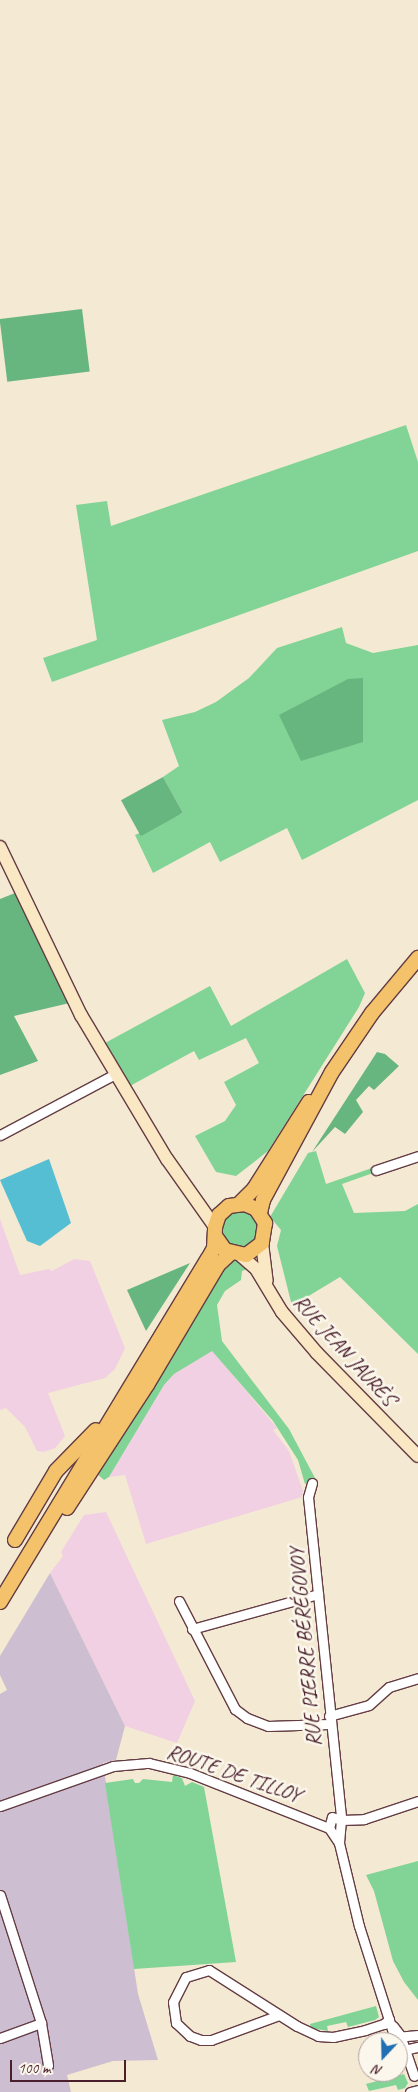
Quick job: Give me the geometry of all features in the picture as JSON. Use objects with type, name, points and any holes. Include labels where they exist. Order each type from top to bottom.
[{"type":"main road","points":[[0,847],[50,955],[115,1074],[215,1232],[236,1254],[256,1269],[269,1288]]},
{"type":"main road","points":[[260,1214],[263,1200],[332,1072],[372,1012],[418,958]]},
{"type":"main road","points":[[192,1194],[212,1206],[225,1209],[239,1204],[254,1189],[314,1094],[332,1072]]},
{"type":"main road","points":[[239,1204],[251,1206],[260,1214],[266,1228],[262,1243],[269,1288]]},
{"type":"main road","points":[[0,1602],[208,1259],[215,1232],[225,1209]]},
{"type":"main road","points":[[0,1614],[148,1386],[218,1265],[236,1254],[255,1250],[262,1243]]},
{"type":"main road","name":"RUE JEAN JAURÈS","points":[[269,1288],[282,1312],[317,1353],[418,1456]]},
{"type":"main road","points":[[15,1540],[56,1471],[95,1431],[133,1381]]},
{"type":"street","points":[[0,1135],[115,1074]]},
{"type":"street","points":[[376,1170],[418,1156]]},
{"type":"street","name":"RUE PIERRE BÉRÉGOVOY","points":[[312,1483],[308,1497],[338,1808],[335,1823]]},
{"type":"street","points":[[192,1629],[318,1594]]},
{"type":"street","points":[[179,1601],[228,1700],[247,1718],[281,1727],[329,1720],[369,1705],[389,1687],[418,1678]]},
{"type":"street","name":"ROUTE DE TILLOY","points":[[0,1806],[113,1766],[149,1763],[183,1770],[313,1819],[335,1823]]},
{"type":"street","points":[[394,2032],[359,1926],[335,1823],[364,1819],[418,1801]]},
{"type":"street","points":[[0,1895],[41,2023],[48,2065]]},
{"type":"street","points":[[279,2015],[211,2040],[201,2040],[190,2036],[176,2023],[173,2002],[186,1978],[209,1970],[308,2032],[324,2036],[365,2030],[390,2021]]},
{"type":"street","points":[[0,2038],[41,2023]]},
{"type":"street","points":[[408,2063],[418,2086]]},
{"type":"street","points":[[410,2092],[418,2090]]},
{"type":"shaded area","points":[[0,1219],[20,1275],[49,1269],[52,1271],[74,1259],[90,1261],[125,1348],[115,1369],[105,1378],[48,1393],[65,1436],[55,1448],[44,1452],[37,1451],[25,1427],[6,1408],[0,1410]]},
{"type":"shaded area","points":[[212,1350],[277,1428],[273,1430],[289,1451],[303,1491],[302,1497],[146,1544],[125,1475],[109,1477],[164,1385],[174,1374]]},
{"type":"shaded area","points":[[106,1512],[195,1701],[177,1743],[125,1726],[50,1573],[63,1556],[61,1552],[84,1515]]},
{"type":"shaded area","points":[[50,1573],[125,1726],[116,1760],[103,1763],[138,1994],[158,2060],[113,2061],[67,2075],[71,2092],[0,2092],[0,1694],[7,1690],[0,1675],[0,1656]]},
{"type":"green space","points":[[82,309],[90,372],[7,382],[0,319]]},
{"type":"green space","points":[[406,425],[418,462],[418,551],[52,682],[43,658],[97,640],[76,505],[107,501],[111,526]]},
{"type":"green space","points":[[342,627],[346,643],[373,653],[418,645],[418,800],[302,860],[287,828],[220,862],[210,842],[153,873],[135,835],[183,813],[163,777],[179,766],[162,720],[195,712],[216,702],[249,678],[277,648]]},
{"type":"green space","points":[[363,678],[363,742],[301,761],[279,715],[348,679]]},
{"type":"green space","points":[[163,777],[183,813],[141,836],[121,800]]},
{"type":"green space","points":[[20,891],[74,1002],[14,1016],[38,1061],[0,1075],[0,899]]},
{"type":"green space","points":[[347,959],[365,993],[359,1007],[268,1151],[236,1176],[216,1172],[195,1136],[225,1121],[236,1105],[224,1082],[259,1063],[246,1038],[199,1060],[194,1051],[130,1086],[105,1043],[210,986],[231,1026]]},
{"type":"green space","points":[[377,1052],[385,1054],[399,1066],[374,1090],[369,1086],[356,1100],[363,1112],[345,1134],[335,1127],[312,1152]]},
{"type":"green space","points":[[316,1151],[326,1184],[372,1168],[373,1173],[342,1184],[354,1213],[405,1211],[418,1204],[418,1354],[340,1277],[292,1306],[277,1246],[281,1230],[270,1217],[308,1153]]},
{"type":"green space","points":[[240,1209],[254,1215],[260,1229],[254,1243],[240,1249],[226,1243],[220,1229],[226,1215]]},
{"type":"green space","points":[[235,1259],[251,1268],[242,1271],[241,1280],[225,1291],[217,1305],[222,1341],[289,1429],[315,1478],[305,1484],[298,1460],[273,1421],[212,1351],[174,1374],[164,1385],[109,1477],[104,1480],[95,1472],[219,1270]]},
{"type":"green space","points":[[190,1263],[146,1331],[127,1290]]},
{"type":"green space","points":[[173,1775],[182,1778],[185,1786],[192,1782],[204,1787],[236,1962],[134,1969],[105,1783],[133,1779],[135,1783],[139,1783],[143,1779],[172,1782]]},
{"type":"green space","points":[[418,1861],[418,2000],[404,1982],[393,1961],[374,1891],[366,1875]]},
{"type":"green space","points":[[376,2006],[379,2017],[375,2020],[348,2027],[346,2022],[327,2026],[328,2031],[311,2028],[310,2024]]},
{"type":"green space","points":[[374,2082],[408,2083],[405,2088],[398,2090],[396,2085],[369,2091],[366,2084]]},
{"type":"water","points":[[49,1159],[71,1223],[40,1246],[27,1241],[0,1180]]}]
